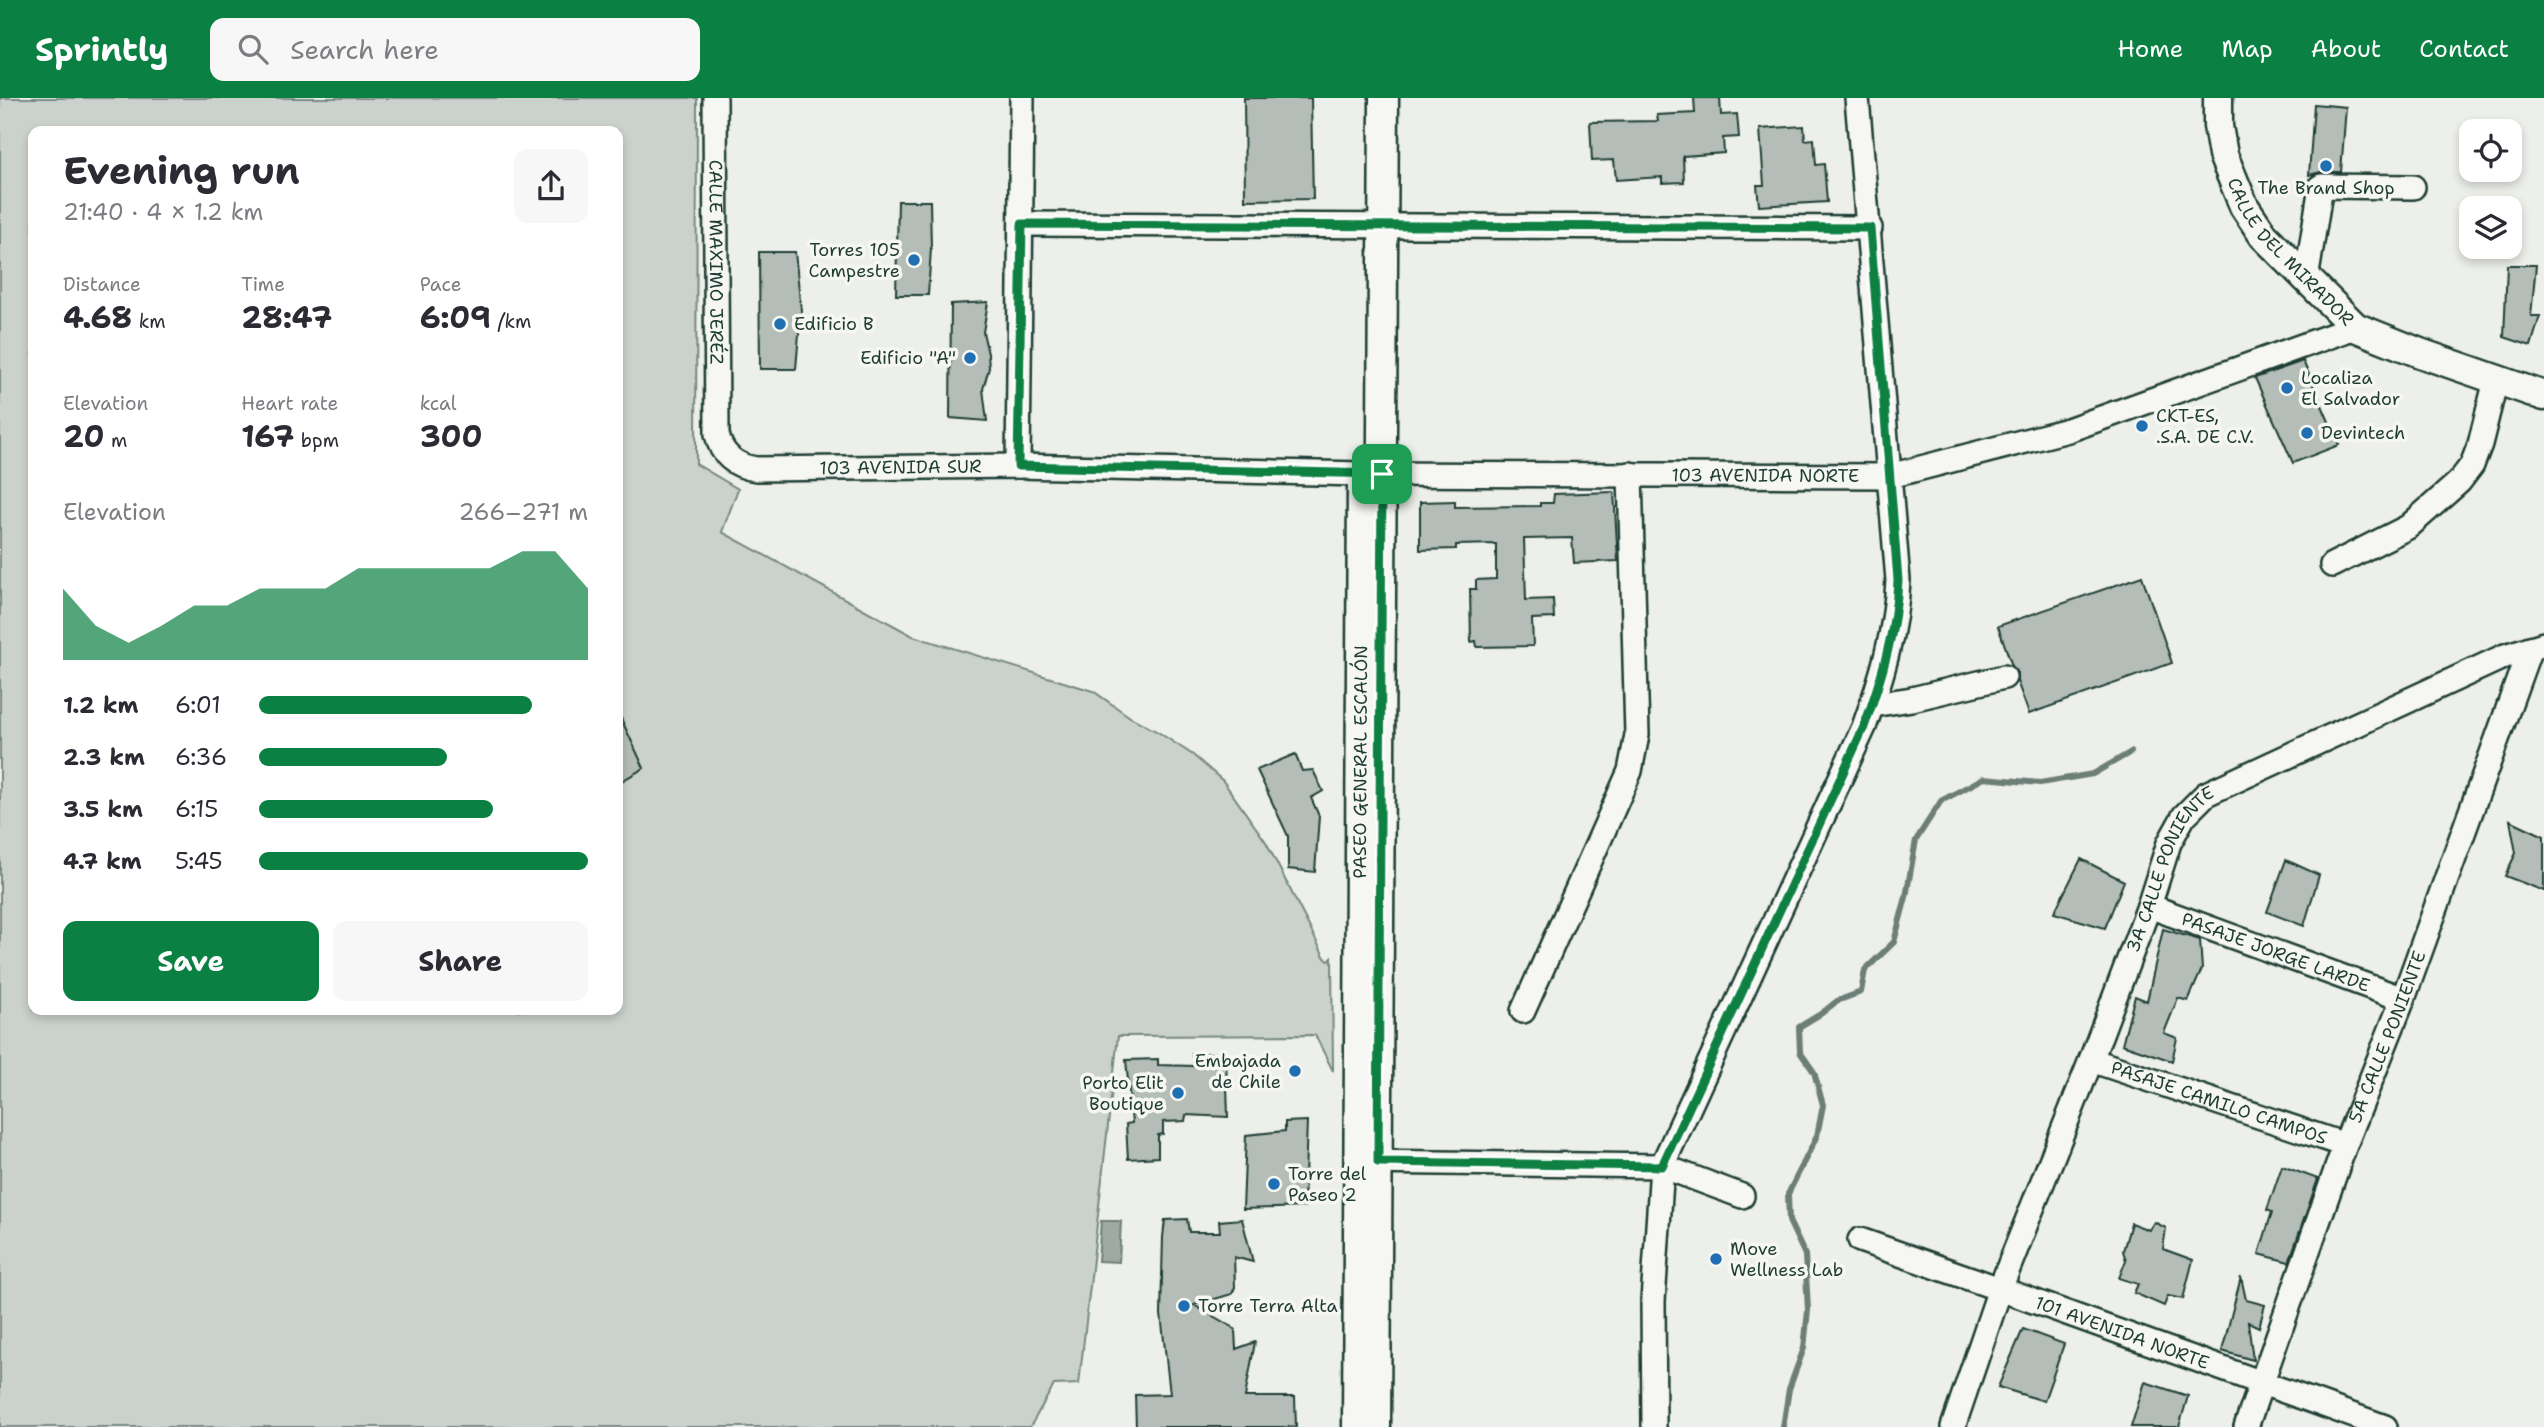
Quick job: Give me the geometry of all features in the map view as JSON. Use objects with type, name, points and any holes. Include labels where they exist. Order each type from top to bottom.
[{"type":"street","name":"CALLE MAXIMO JERÉZ","points":[[715,98],[717,427]]},
{"type":"street","points":[[1018,466],[1022,98]]},
{"type":"street","name":"PASEO GENERAL ESCALÓN","points":[[1357,1427],[1368,1162],[1372,474],[1373,227],[1364,98]]},
{"type":"street","name":"PASEO GENERAL ESCALÓN","points":[[1373,227],[1384,98]]},
{"type":"street","points":[[1654,1427],[1653,1301],[1662,1166],[1864,727],[1897,607],[1898,580],[1890,476],[1857,98]]},
{"type":"street","name":"CALLE DEL MIRADOR","points":[[2218,98],[2218,126],[2223,155],[2244,206],[2264,236],[2356,327],[2420,353],[2544,396]]},
{"type":"street","points":[[2306,280],[2321,186],[2413,187]]},
{"type":"street","points":[[1022,224],[1870,228]]},
{"type":"street","name":"103 AVENIDA NORTE","points":[[1372,474],[1890,476],[2068,430],[2356,327]]},
{"type":"street","points":[[2332,565],[2408,527],[2459,482],[2472,465],[2480,444],[2496,380]]},
{"type":"street","name":"103 AVENIDA SUR","points":[[717,427],[718,441],[726,455],[748,468],[1018,466],[1372,474]]},
{"type":"street","points":[[1523,1011],[1625,782],[1635,752],[1637,734],[1630,474]]},
{"type":"street","name":"3A CALLE PONIENTE","points":[[1953,1427],[2000,1289],[2091,1060],[2149,906],[2169,843],[2185,816],[2206,794],[2505,656],[2537,646]]},
{"type":"street","name":"5A CALLE PONIENTE","points":[[2246,1427],[2345,1145],[2537,646]]},
{"type":"street","points":[[1872,705],[1912,699],[2004,677]]},
{"type":"street","name":"PASAJE JORGE LARDE","points":[[2149,906],[2403,999]]},
{"type":"street","name":"PASAJE CAMILO CAMPOS","points":[[2091,1060],[2345,1145]]},
{"type":"street","points":[[1368,1162],[1662,1166],[1742,1196]]},
{"type":"street","name":"PASEO GENERAL ESCALÓN","points":[[1368,1162],[1376,1427]]},
{"type":"street","name":"101 AVENIDA NORTE","points":[[1860,1240],[2385,1427]]},
{"type":"shaded area","points":[[0,98],[697,98],[696,464],[738,489],[722,532],[913,636],[1093,691],[1193,755],[1223,781],[1266,842],[1325,958],[1329,960],[1332,957],[1333,1071],[1315,1035],[1118,1036],[1079,1384],[1054,1385],[1030,1427],[0,1427]]},
{"type":"shaded area","points":[[1101,1221],[1121,1221],[1119,1262],[1098,1261]]},
{"type":"building","points":[[1244,98],[1311,98],[1313,199],[1245,200]]},
{"type":"building","points":[[1694,98],[1720,98],[1721,115],[1737,114],[1739,137],[1723,138],[1724,153],[1683,156],[1684,182],[1662,183],[1662,177],[1616,180],[1614,160],[1592,161],[1590,122],[1658,121],[1657,115],[1695,113]]},
{"type":"building","points":[[2314,104],[2346,107],[2341,172],[2309,175]]},
{"type":"building","points":[[1804,126],[1805,140],[1814,139],[1816,165],[1824,164],[1827,202],[1759,206],[1757,185],[1764,185],[1760,129]]},
{"type":"building","name":"Torres 105 Campestre","points":[[898,201],[930,201],[928,295],[896,295]]},
{"type":"building","name":"Edificio B","points":[[759,252],[795,252],[801,310],[796,369],[760,369]]},
{"type":"building","points":[[2507,265],[2536,265],[2531,316],[2540,316],[2531,346],[2504,337]]},
{"type":"building","name":"Edificio \"A\"","points":[[988,302],[983,332],[989,368],[983,389],[987,421],[950,418],[951,304]]},
{"type":"building","points":[[2303,361],[2339,445],[2293,463],[2255,378]]},
{"type":"building","points":[[1614,492],[1618,561],[1574,563],[1572,538],[1524,539],[1526,600],[1553,599],[1554,618],[1532,619],[1533,646],[1477,647],[1476,641],[1471,642],[1470,589],[1476,589],[1476,580],[1496,579],[1496,544],[1456,545],[1456,549],[1420,550],[1420,502],[1455,501],[1455,507],[1540,506],[1540,503],[1553,503],[1554,494]]},
{"type":"building","points":[[2142,576],[2172,663],[2029,714],[2017,681],[2017,673],[1998,626]]},
{"type":"building","points":[[623,723],[644,768],[623,780]]},
{"type":"building","points":[[1295,754],[1302,771],[1313,770],[1323,791],[1311,798],[1319,816],[1315,872],[1288,869],[1288,836],[1257,770]]},
{"type":"building","points":[[2510,820],[2544,836],[2544,891],[2505,876],[2516,853]]},
{"type":"building","points":[[2081,859],[2124,881],[2105,928],[2054,913]]},
{"type":"building","points":[[2286,860],[2319,875],[2304,926],[2267,912]]},
{"type":"building","points":[[2163,929],[2200,940],[2202,969],[2188,1001],[2178,998],[2164,1033],[2177,1038],[2172,1061],[2122,1044],[2135,996],[2147,1001]]},
{"type":"building","name":"Porto Elit Boutique","points":[[1192,1053],[1226,1054],[1228,1117],[1186,1115],[1185,1121],[1163,1122],[1163,1134],[1158,1135],[1158,1157],[1128,1159],[1126,1124],[1132,1123],[1126,1060],[1158,1059],[1158,1065],[1194,1066]]},
{"type":"building","name":"Torre del Paseo 2","points":[[1307,1121],[1304,1207],[1243,1209],[1246,1135],[1285,1131],[1285,1122]]},
{"type":"building","points":[[2282,1166],[2318,1179],[2289,1262],[2259,1254],[2272,1212],[2267,1210]]},
{"type":"building","name":"Torre Terra Alta","points":[[1187,1219],[1189,1232],[1220,1232],[1219,1221],[1242,1219],[1253,1262],[1234,1257],[1235,1287],[1232,1294],[1194,1305],[1235,1330],[1236,1349],[1255,1342],[1245,1397],[1295,1397],[1296,1427],[1136,1427],[1135,1395],[1170,1394],[1161,1314],[1163,1237],[1165,1220]]},
{"type":"building","points":[[2154,1222],[2166,1228],[2163,1249],[2193,1260],[2183,1299],[2168,1296],[2164,1306],[2134,1293],[2138,1284],[2119,1278],[2126,1260],[2123,1251],[2131,1223],[2149,1230]]},
{"type":"building","points":[[2241,1277],[2246,1300],[2265,1305],[2259,1327],[2248,1322],[2253,1360],[2222,1351]]},
{"type":"building","points":[[2023,1329],[2064,1344],[2044,1401],[1998,1387]]},
{"type":"building","points":[[2145,1382],[2188,1396],[2179,1427],[2131,1427]]},
{"type":"waterway","points":[[1783,1427],[1789,1389],[1804,1348],[1808,1310],[1805,1255],[1789,1221],[1788,1194],[1817,1136],[1823,1105],[1814,1072],[1800,1052],[1799,1027],[1837,1001],[1861,992],[1865,970],[1894,942],[1906,897],[1916,840],[1941,801],[1984,778],[2040,783],[2093,774],[2131,752]]},
{"type":"place","name":"The Brand Shop","points":[[2326,166]]},
{"type":"place","name":"Torres 105 Campestre","points":[[914,260]]},
{"type":"place","name":"Edificio B","points":[[780,324]]},
{"type":"place","name":"Edificio \"A\"","points":[[970,358]]},
{"type":"place","name":"Localiza El Salvador","points":[[2287,388]]},
{"type":"place","name":"CKT-ES, .S.A. DE C.V.","points":[[2142,426]]},
{"type":"place","name":"Devintech","points":[[2307,433]]},
{"type":"place","name":"Embajada de Chile","points":[[1295,1071]]},
{"type":"place","name":"Porto Elit Boutique","points":[[1178,1093]]},
{"type":"place","name":"Torre del Paseo 2","points":[[1274,1184]]},
{"type":"place","name":"Move Wellness Lab","points":[[1716,1259]]},
{"type":"place","name":"Torre Terra Alta","points":[[1184,1306]]},
{"type":"route","points":[[1022,224],[1870,228],[1898,580],[1897,607],[1890,642],[1864,727],[1662,1166],[1378,1162],[1382,474],[1018,466],[1022,224]]}]
